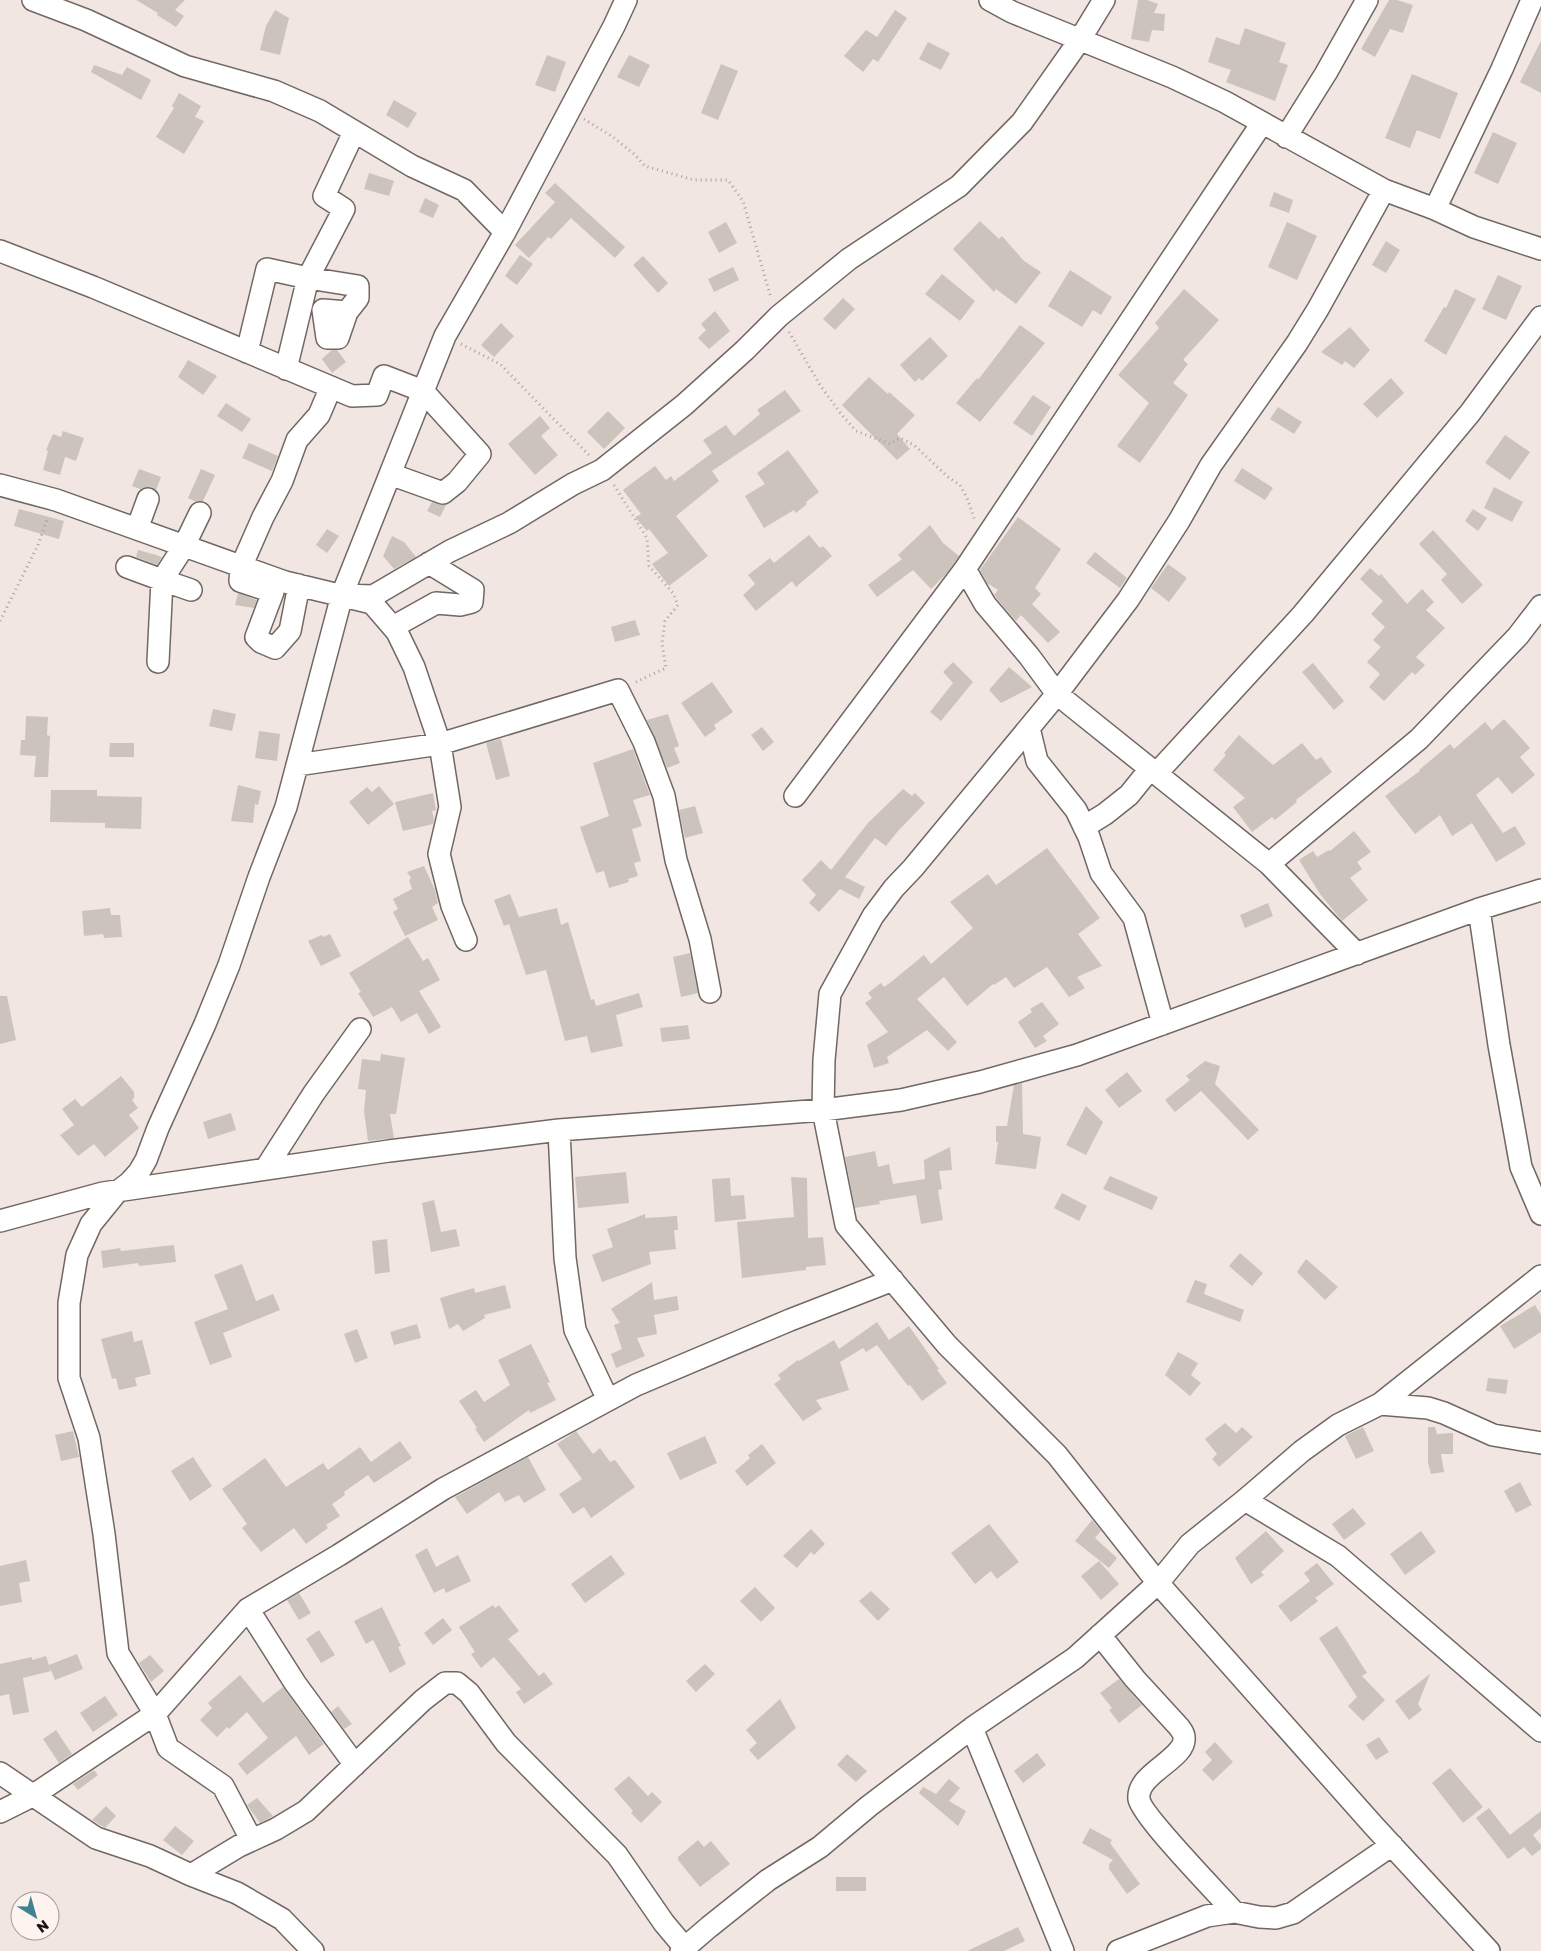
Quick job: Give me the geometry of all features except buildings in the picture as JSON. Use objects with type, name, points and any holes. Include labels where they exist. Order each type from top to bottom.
[{"type":"street","points":[[33,0],[86,20],[185,66],[274,91],[320,111],[412,166],[464,190],[505,232]]},
{"type":"street","points":[[252,1839],[223,1786],[168,1748],[155,1714],[118,1653],[104,1534],[89,1438],[70,1378],[69,1303],[76,1255],[91,1224],[117,1192],[139,1172],[146,1160],[229,965],[259,877],[283,816],[342,595],[444,336],[505,232],[626,0]]},
{"type":"street","points":[[990,0],[1012,12],[1079,41],[1172,77],[1262,123],[1384,190],[1435,209],[1474,227],[1541,248]]},
{"type":"street","points":[[342,595],[373,596],[450,551],[509,523],[573,484],[602,470],[684,405],[745,350],[779,316],[849,259],[960,186],[1022,122],[1079,41],[1104,0]]},
{"type":"street","points":[[1286,137],[1326,73],[1367,0]]},
{"type":"street","points":[[1435,209],[1502,69],[1532,0]]},
{"type":"street","points":[[795,796],[965,569],[1262,123]]},
{"type":"street","points":[[286,369],[308,278],[344,209],[324,196],[354,132]]},
{"type":"street","points":[[1384,190],[1297,343],[1211,465],[1179,521],[1128,600],[1057,694],[913,868],[894,888],[873,916],[830,994],[824,1060],[823,1110],[846,1225],[947,1345],[1057,1455],[1158,1583],[1489,1951]]},
{"type":"street","points":[[0,251],[93,287],[352,396],[377,396],[384,376],[423,391],[480,454],[457,482],[443,493],[390,474]]},
{"type":"street","points":[[247,352],[267,270],[358,286],[358,298],[347,312]]},
{"type":"street","points":[[1084,827],[1105,814],[1129,795],[1153,772],[1303,614],[1470,413],[1541,317]]},
{"type":"street","points":[[299,585],[290,631],[275,648],[261,642],[256,637],[273,592],[240,581],[241,567],[263,517],[282,481],[297,440],[319,415],[331,387]]},
{"type":"street","points":[[0,485],[56,500],[241,567],[299,585],[372,603],[397,632],[414,667],[440,744],[450,807],[439,854],[452,906],[466,940]]},
{"type":"street","points":[[137,529],[148,499]]},
{"type":"street","points":[[158,662],[162,580],[184,546],[200,513]]},
{"type":"street","points":[[393,627],[436,603],[460,605],[472,602],[473,590],[429,563]]},
{"type":"street","points":[[127,567],[191,590]]},
{"type":"street","points":[[965,569],[985,604],[1030,656],[1057,694],[1269,864],[1356,954]]},
{"type":"street","points":[[1269,864],[1419,739],[1518,636],[1541,606]]},
{"type":"street","points":[[297,765],[440,744],[618,690],[644,742],[664,796],[676,860],[700,939],[710,992]]},
{"type":"street","points":[[1029,728],[1037,761],[1076,810],[1102,873],[1134,918],[1163,1024]]},
{"type":"street","points":[[0,1221],[103,1193],[389,1151],[559,1130],[823,1110],[901,1100],[980,1082],[1077,1055],[1479,909],[1541,890]]},
{"type":"street","points":[[1479,909],[1499,1045],[1521,1167],[1541,1214]]},
{"type":"street","points":[[266,1168],[314,1093],[360,1029]]},
{"type":"street","points":[[559,1130],[565,1258],[575,1330],[608,1400]]},
{"type":"street","points":[[191,1875],[252,1839],[276,1829],[306,1811],[423,1700],[445,1683],[457,1683],[469,1693],[506,1743],[617,1855],[683,1950],[749,1894],[820,1847],[869,1806],[972,1728],[1075,1658],[1158,1583],[1190,1544],[1309,1446],[1338,1425],[1380,1404],[1541,1276]]},
{"type":"street","points":[[0,1812],[32,1796],[155,1714],[248,1609],[339,1555],[443,1489],[636,1384],[790,1320],[893,1280]]},
{"type":"street","points":[[1380,1404],[1428,1408],[1444,1413],[1493,1435],[1541,1444]]},
{"type":"street","points":[[1245,1500],[1338,1556],[1541,1731]]},
{"type":"street","points":[[248,1609],[295,1683],[355,1765]]},
{"type":"street","points":[[1100,1635],[1135,1679],[1185,1735],[1184,1744],[1177,1753],[1142,1785],[1139,1792],[1139,1800],[1161,1831],[1234,1912]]},
{"type":"street","points":[[972,1728],[1063,1951]]},
{"type":"street","points":[[0,1773],[96,1838],[143,1853],[237,1893],[282,1919],[313,1951]]},
{"type":"street","points":[[1118,1951],[1207,1916],[1234,1912],[1276,1918],[1293,1913],[1392,1845]]},
{"type":"path","points":[[444,336],[500,364],[614,484],[647,538],[649,566],[673,593],[678,605],[665,621],[662,644],[666,668],[618,690]]},
{"type":"path","points":[[0,621],[38,545],[56,500]]}]
